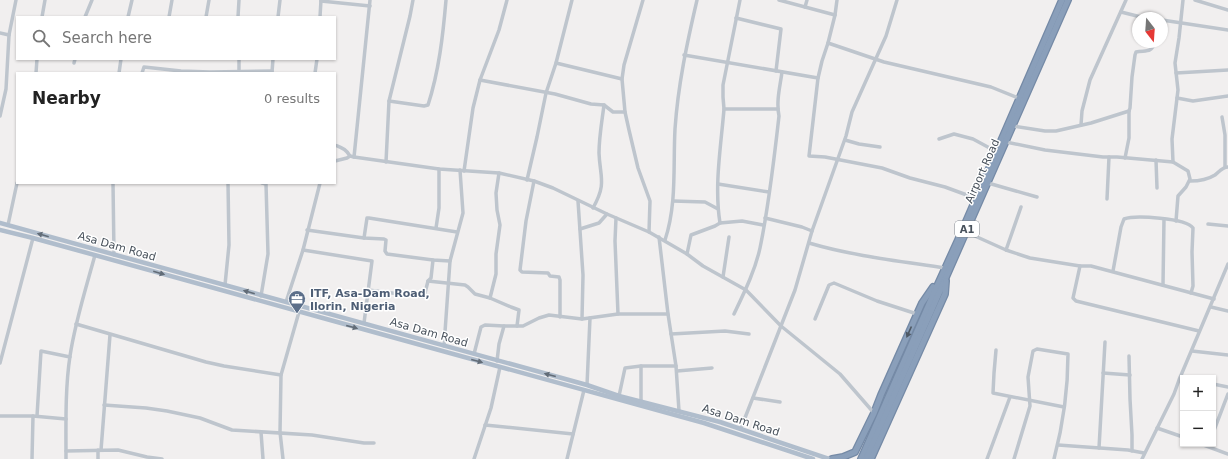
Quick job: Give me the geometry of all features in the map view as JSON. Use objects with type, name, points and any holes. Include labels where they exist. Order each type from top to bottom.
[{"type":"highway","name":"Airport Road","points":[[861,459],[1006,142],[1062,0]]},
{"type":"highway","name":"Airport Road","points":[[866,459],[975,198],[1068,0]]},
{"type":"highway","points":[[853,459],[922,303],[944,275]]},
{"type":"highway","points":[[871,459],[944,294],[944,275]]},
{"type":"highway","points":[[832,459],[843,458],[856,452]]},
{"type":"main road","name":"Asa Dam Road","points":[[0,223],[474,354],[722,428],[813,459]]},
{"type":"main road","name":"Asa Dam Road","points":[[0,230],[34,238],[500,367],[586,387]]},
{"type":"main road","points":[[330,320],[332,315]]},
{"type":"main road","name":"Asa Dam Road","points":[[610,394],[741,428],[829,459]]},
{"type":"street","points":[[0,116],[6,89],[9,35],[16,0]]},
{"type":"street","points":[[42,16],[45,0]]},
{"type":"street","points":[[85,16],[92,0]]},
{"type":"street","points":[[128,16],[132,0]]},
{"type":"street","points":[[169,16],[172,0]]},
{"type":"street","points":[[206,16],[209,0]]},
{"type":"street","points":[[238,16],[239,0]]},
{"type":"street","points":[[278,16],[280,0]]},
{"type":"street","points":[[320,16],[321,0],[370,6]]},
{"type":"street","points":[[352,156],[370,0]]},
{"type":"street","points":[[386,162],[389,101],[413,0]]},
{"type":"street","points":[[389,101],[424,106],[428,105],[437,70],[446,0]]},
{"type":"street","points":[[444,346],[450,261],[463,214],[462,171],[473,108],[480,80],[499,30],[508,0]]},
{"type":"street","points":[[527,180],[546,93],[556,63],[572,0]]},
{"type":"street","points":[[643,0],[624,65],[622,79],[625,112],[638,168],[650,201],[650,232]]},
{"type":"street","points":[[665,240],[670,222],[675,174],[675,129],[684,55],[697,0]]},
{"type":"street","points":[[720,222],[718,209],[718,184],[724,108],[723,85],[740,0]]},
{"type":"street","points":[[779,0],[835,15]]},
{"type":"street","points":[[805,7],[807,0]]},
{"type":"street","points":[[837,0],[835,15],[818,78],[809,156],[825,157],[882,168],[910,178],[945,187],[975,198]]},
{"type":"street","points":[[741,428],[795,290],[812,231],[845,140],[852,112],[886,36],[897,0]]},
{"type":"street","points":[[1081,125],[1082,111],[1090,80],[1126,0]]},
{"type":"street","points":[[1173,162],[1172,138],[1178,90],[1175,63],[1183,0]]},
{"type":"street","points":[[1195,0],[1228,10]]},
{"type":"street","points":[[1120,12],[1132,15]]},
{"type":"street","points":[[736,18],[781,29],[776,71]]},
{"type":"street","points":[[1168,21],[1228,30]]},
{"type":"street","points":[[0,33],[9,35]]},
{"type":"street","points":[[828,43],[875,59],[991,87],[1022,99]]},
{"type":"street","points":[[1125,158],[1129,138],[1129,111],[1136,52],[1149,51],[1152,48]]},
{"type":"street","points":[[684,55],[818,78]]},
{"type":"street","points":[[36,72],[38,60]]},
{"type":"street","points":[[119,72],[121,60]]},
{"type":"street","points":[[239,60],[239,71]]},
{"type":"street","points":[[142,72],[144,67],[181,72],[272,72],[273,60]]},
{"type":"street","points":[[315,72],[316,60]]},
{"type":"street","points":[[556,63],[622,79]]},
{"type":"street","points":[[1176,73],[1228,70]]},
{"type":"street","points":[[734,314],[746,290],[760,247],[779,116],[778,96],[782,72]]},
{"type":"street","points":[[480,80],[555,94],[591,104],[604,105],[613,112],[625,112]]},
{"type":"street","points":[[1177,98],[1193,101],[1228,96]]},
{"type":"street","points":[[593,208],[601,190],[602,175],[599,153],[604,105]]},
{"type":"street","points":[[724,108],[778,109]]},
{"type":"street","points":[[1013,126],[1045,131],[1056,131],[1092,123],[1129,111]]},
{"type":"street","points":[[1190,181],[1201,181],[1214,176],[1226,167],[1225,135],[1222,117]]},
{"type":"street","points":[[939,139],[954,134],[959,135],[973,139],[997,152]]},
{"type":"street","points":[[845,140],[880,147]]},
{"type":"street","points":[[1006,142],[1045,150],[1173,162],[1188,171],[1190,181],[1178,196],[1176,221]]},
{"type":"street","points":[[336,145],[348,151],[352,156]]},
{"type":"street","points":[[336,160],[352,156],[439,169],[499,173],[553,188],[593,208],[659,236],[703,266],[746,290],[781,326],[840,374],[874,413]]},
{"type":"street","points":[[1107,199],[1109,157]]},
{"type":"street","points":[[1156,160],[1157,188]]},
{"type":"street","points":[[436,228],[439,208],[439,169]]},
{"type":"street","points":[[490,298],[496,274],[496,254],[500,225],[496,193],[499,173]]},
{"type":"street","points":[[534,182],[526,221],[520,270],[522,272],[548,273],[550,276],[559,277],[560,317]]},
{"type":"street","points":[[988,183],[1037,197]]},
{"type":"street","points":[[8,225],[17,184]]},
{"type":"street","points":[[113,184],[114,255]]},
{"type":"street","points":[[225,285],[229,245],[228,184]]},
{"type":"street","points":[[261,296],[268,254],[266,184]]},
{"type":"street","points":[[286,302],[303,250],[320,184]]},
{"type":"street","points":[[718,184],[769,192]]},
{"type":"street","points":[[578,201],[583,275],[582,319]]},
{"type":"street","points":[[672,201],[705,202],[718,209]]},
{"type":"street","points":[[1006,250],[1021,207]]},
{"type":"street","points":[[580,229],[599,223],[607,214]]},
{"type":"street","points":[[1113,271],[1121,227],[1124,219],[1133,217],[1164,218],[1191,225],[1193,228],[1193,286],[1191,293]]},
{"type":"street","points":[[364,238],[368,218],[457,232]]},
{"type":"street","points":[[616,218],[615,240],[618,314]]},
{"type":"street","points":[[765,218],[812,231]]},
{"type":"street","points":[[1163,285],[1164,218]]},
{"type":"street","points":[[687,254],[691,235],[715,226],[720,222],[742,221],[763,225]]},
{"type":"street","points":[[1208,224],[1228,226]]},
{"type":"street","points":[[307,230],[364,238],[385,239],[385,252],[388,254],[450,261]]},
{"type":"street","points":[[966,232],[1006,250],[1030,258],[1080,266],[1091,266],[1214,299]]},
{"type":"street","points":[[659,236],[676,366],[679,411]]},
{"type":"street","points":[[723,277],[729,237]]},
{"type":"street","points":[[0,363],[34,238]]},
{"type":"street","points":[[809,243],[853,254],[945,268]]},
{"type":"street","points":[[303,250],[372,262],[364,323]]},
{"type":"street","points":[[66,459],[66,419],[70,357],[76,324],[95,255]]},
{"type":"street","points":[[368,290],[424,297],[428,281],[431,278],[433,260]]},
{"type":"street","points":[[1183,375],[1199,331],[1211,307],[1228,264]]},
{"type":"street","points":[[1080,266],[1073,298],[1076,301],[1199,331]]},
{"type":"street","points":[[428,281],[468,287],[476,294],[519,310],[517,326]]},
{"type":"street","points":[[815,319],[829,285],[834,283],[877,301],[918,314]]},
{"type":"street","points":[[1211,307],[1228,311]]},
{"type":"street","points":[[282,459],[280,432],[281,375],[299,312]]},
{"type":"street","points":[[474,354],[480,327],[485,325],[525,325],[543,316],[549,315],[582,319],[618,314],[668,314]]},
{"type":"street","points":[[567,459],[586,387],[590,318]]},
{"type":"street","points":[[76,324],[110,335],[224,366],[281,375]]},
{"type":"street","points":[[497,361],[499,344],[504,326]]},
{"type":"street","points":[[671,334],[725,331],[749,334]]},
{"type":"street","points":[[98,459],[110,335]]},
{"type":"street","points":[[1100,448],[1105,342]]},
{"type":"street","points":[[1014,459],[1030,401],[1028,377],[1033,351],[1037,349],[1067,353],[1064,407],[1058,445],[1054,459]]},
{"type":"street","points":[[996,350],[992,390],[996,394],[1064,407]]},
{"type":"street","points":[[32,459],[41,351],[70,357]]},
{"type":"street","points":[[1192,351],[1228,355]]},
{"type":"street","points":[[1129,356],[1132,451]]},
{"type":"street","points":[[619,396],[626,368],[641,366],[676,366]]},
{"type":"street","points":[[641,366],[641,401]]},
{"type":"street","points":[[474,459],[491,408],[500,367]]},
{"type":"street","points":[[676,371],[712,368]]},
{"type":"street","points":[[1103,373],[1130,374]]},
{"type":"street","points":[[1142,459],[1180,382]]},
{"type":"street","points":[[1216,385],[1228,387]]},
{"type":"street","points":[[1216,425],[1228,394]]},
{"type":"street","points":[[987,459],[1010,397]]},
{"type":"street","points":[[753,398],[780,402]]},
{"type":"street","points":[[104,405],[168,411],[200,418],[232,430],[312,434],[364,443],[374,443]]},
{"type":"street","points":[[0,416],[35,416],[66,419]]},
{"type":"street","points":[[485,425],[573,434]]},
{"type":"street","points":[[1157,428],[1180,437]]},
{"type":"street","points":[[261,432],[263,459]]},
{"type":"street","points":[[1058,445],[1144,453]]},
{"type":"street","points":[[1212,447],[1228,454]]},
{"type":"street","points":[[66,451],[118,450],[147,458],[162,459]]},
{"type":"place","name":"ITF, Asa-Dam Road, Ilorin, Nigeria","points":[[297,314]]}]
